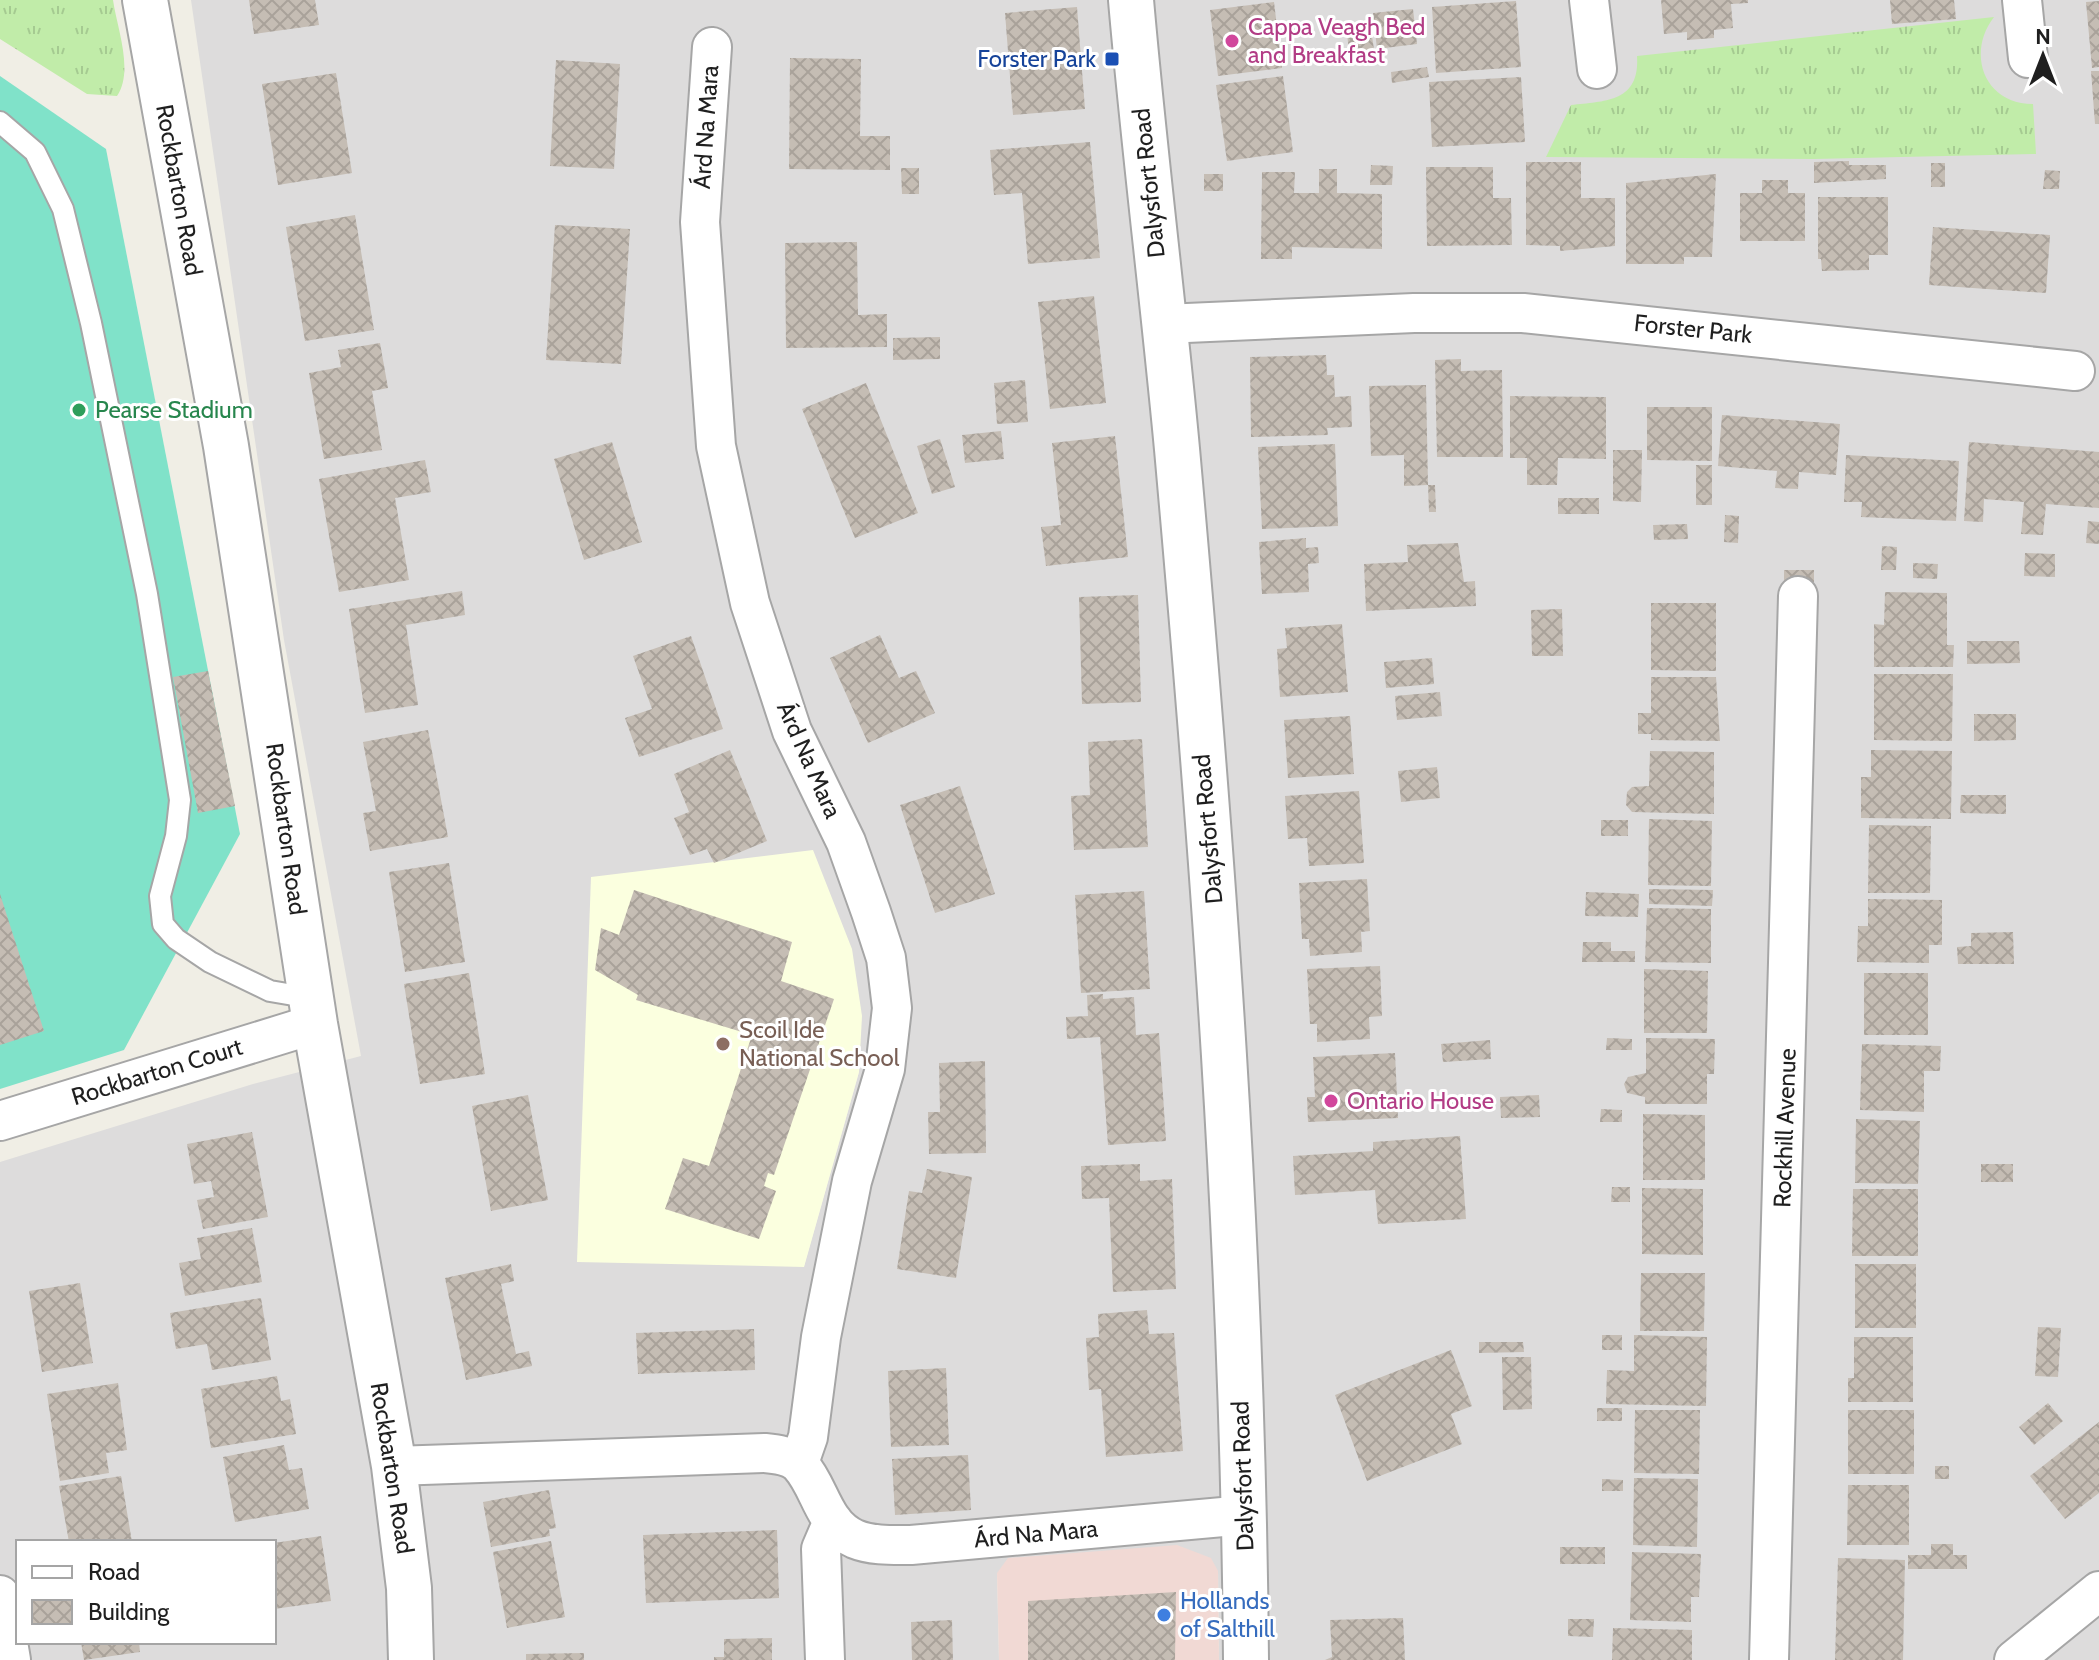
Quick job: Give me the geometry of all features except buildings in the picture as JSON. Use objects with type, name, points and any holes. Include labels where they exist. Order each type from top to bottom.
[{"type":"street","name":"Rockbarton Road","points":[[145,0],[226,446],[313,1011],[394,1466],[409,1588],[411,1660]]},
{"type":"street","name":"Dalysfort Road","points":[[1131,0],[1164,324],[1220,981],[1235,1222],[1245,1515],[1246,1660]]},
{"type":"street","points":[[1589,0],[1597,69]]},
{"type":"street","points":[[2022,0],[2028,58]]},
{"type":"street","name":"Árd Na Mara","points":[[712,47],[700,222],[716,446],[750,603],[792,731],[846,842],[871,912],[886,958],[892,1008],[885,1069],[852,1181],[821,1337],[808,1437],[799,1463],[833,1521],[854,1539],[875,1544],[911,1545],[1245,1515]]},
{"type":"street","name":"Forster Park","points":[[1164,324],[1414,313],[1523,313],[2075,371]]},
{"type":"street","name":"Rockhill Avenue","points":[[1769,1660],[1798,596]]},
{"type":"street","name":"Rockbarton Court","points":[[0,1121],[313,1011]]},
{"type":"street","points":[[394,1466],[765,1453],[799,1463]]},
{"type":"street","points":[[825,1660],[821,1549],[833,1521]]},
{"type":"street","points":[[2014,1660],[2099,1591]]},
{"type":"street","points":[[0,1595],[11,1660]]},
{"type":"lane","points":[[0,122],[35,152],[63,209],[91,323],[138,549],[180,800],[176,836],[160,896],[163,924],[176,939],[210,962],[313,1011]]},
{"type":"shaded area","points":[[191,0],[2099,0],[2099,1660],[1219,1660],[1218,1571],[997,1573],[999,1660],[0,1660],[0,1162],[253,1084],[361,1056],[284,640]],"holes":[[[591,877],[859,1072],[804,1266]]]},
{"type":"shaded area","name":"Scoil Ide National School","points":[[813,850],[852,949],[862,1016],[859,1072],[804,1267],[577,1262],[591,877]]},
{"type":"shaded area","points":[[1177,1545],[1211,1558],[1218,1571],[1219,1660],[999,1660],[997,1573],[1008,1558]]},
{"type":"green space","points":[[0,0],[113,0],[124,62],[122,86],[117,96],[87,94],[0,39]]},
{"type":"green space","points":[[1994,17],[1981,46],[1985,74],[2002,95],[2016,102],[2033,104],[2036,154],[1814,159],[1546,157],[1571,105],[1608,100],[1627,91],[1633,82],[1637,56]]},
{"type":"green space","name":"Pearse Stadium","points":[[0,76],[106,149],[240,834],[124,1050],[0,1089]]},
{"type":"place","name":"Cappa Veagh Bed and Breakfast","points":[[1232,41]]},
{"type":"place","name":"Forster Park","points":[[1112,59]]},
{"type":"place","name":"Pearse Stadium","points":[[79,410]]},
{"type":"place","name":"Scoil Ide National School","points":[[723,1044]]},
{"type":"place","name":"Ontario House","points":[[1331,1101]]},
{"type":"place","name":"Hollands of Salthill","points":[[1164,1615]]}]
